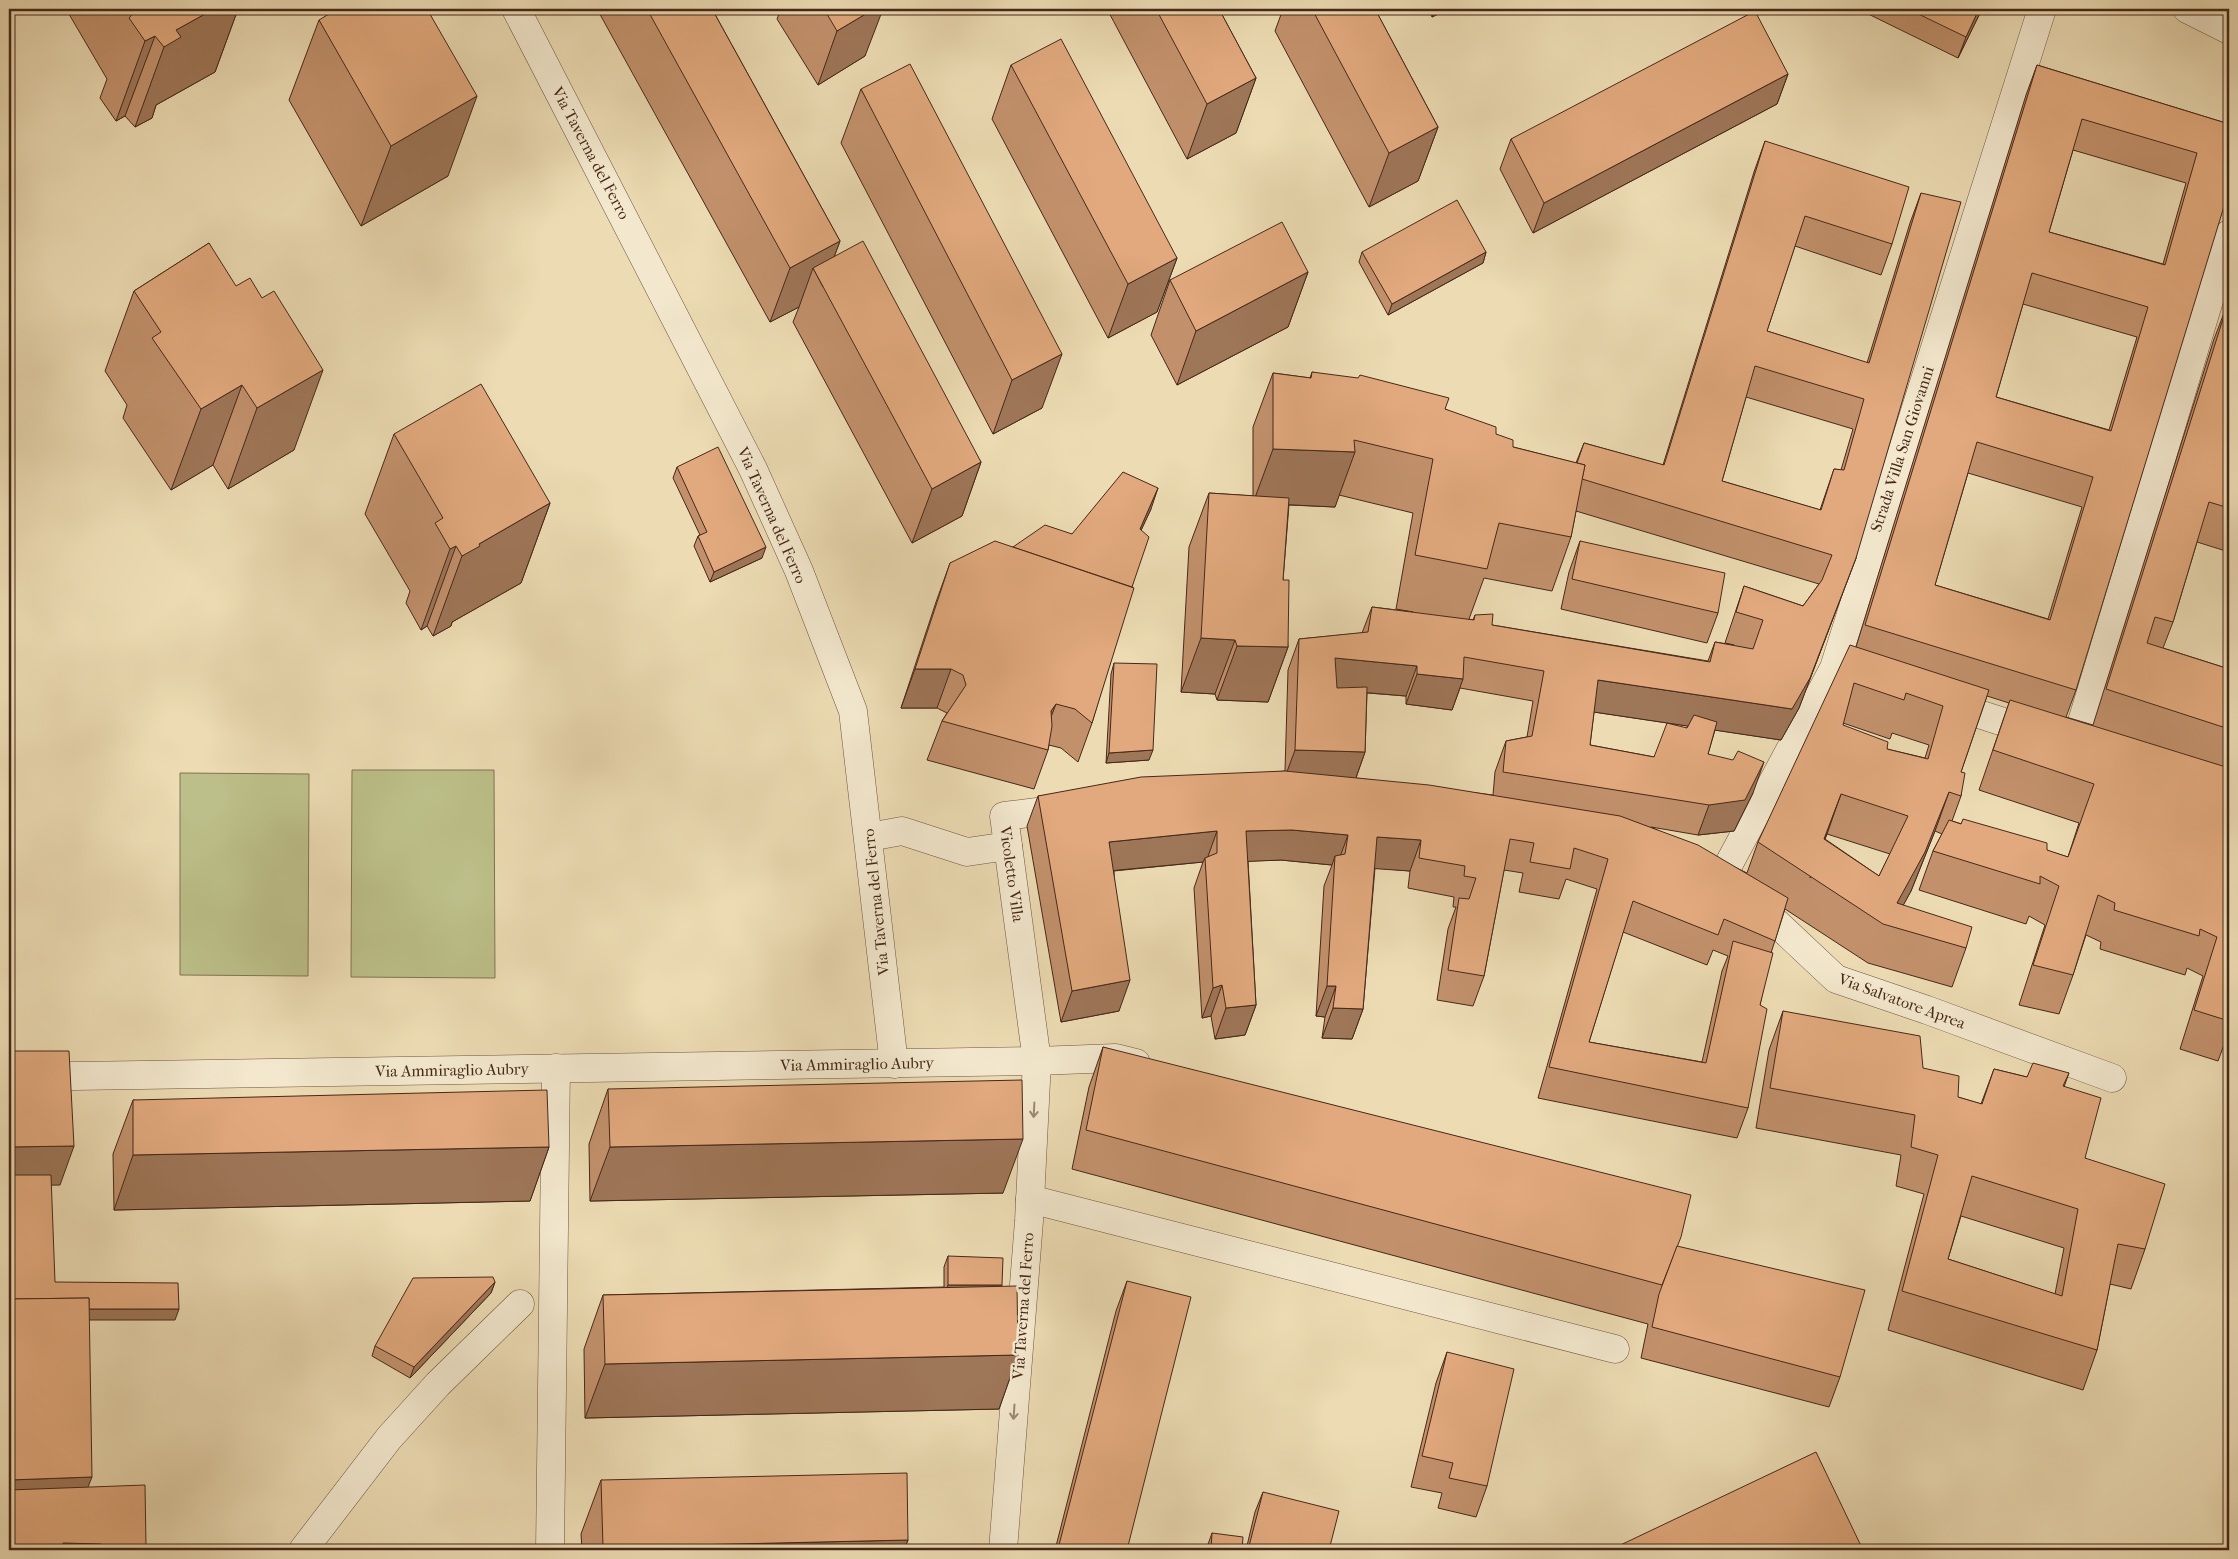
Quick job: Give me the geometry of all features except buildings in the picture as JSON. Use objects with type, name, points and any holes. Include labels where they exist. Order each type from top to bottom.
[{"type":"street","name":"Via Taverna del Ferro","points":[[516,9],[753,469],[799,571],[853,712],[894,1064]]},
{"type":"street","name":"Strada Villa San Giovanni","points":[[1724,873],[1834,668],[2042,9]]},
{"type":"street","points":[[2187,9],[2229,30]]},
{"type":"street","points":[[2075,745],[2220,299],[2229,234]]},
{"type":"street","points":[[1834,668],[1862,677]]},
{"type":"street","points":[[1917,694],[2102,753]]},
{"type":"street","name":"Vicoletto Villa","points":[[1037,1061],[1004,816],[1092,806]]},
{"type":"street","points":[[869,837],[902,831],[967,852],[1008,846]]},
{"type":"street","points":[[1697,865],[1724,873]]},
{"type":"street","name":"Via Salvatore Aprea","points":[[1724,873],[1836,979],[1927,1010],[2112,1078]]},
{"type":"street","name":"Via Ammiraglio Aubry","points":[[9,1077],[894,1064],[1116,1058],[1164,1070]]},
{"type":"street","name":"Via Taverna del Ferro","points":[[1004,1550],[1030,1199],[1037,1061]]},
{"type":"street","points":[[550,1550],[556,1068]]},
{"type":"street","points":[[1030,1199],[1615,1350]]},
{"type":"street","points":[[303,1550],[389,1438],[438,1384],[520,1304]]},
{"type":"green space","points":[[352,770],[494,770],[495,978],[351,977]]},
{"type":"green space","points":[[180,773],[309,774],[308,976],[180,975]]}]
